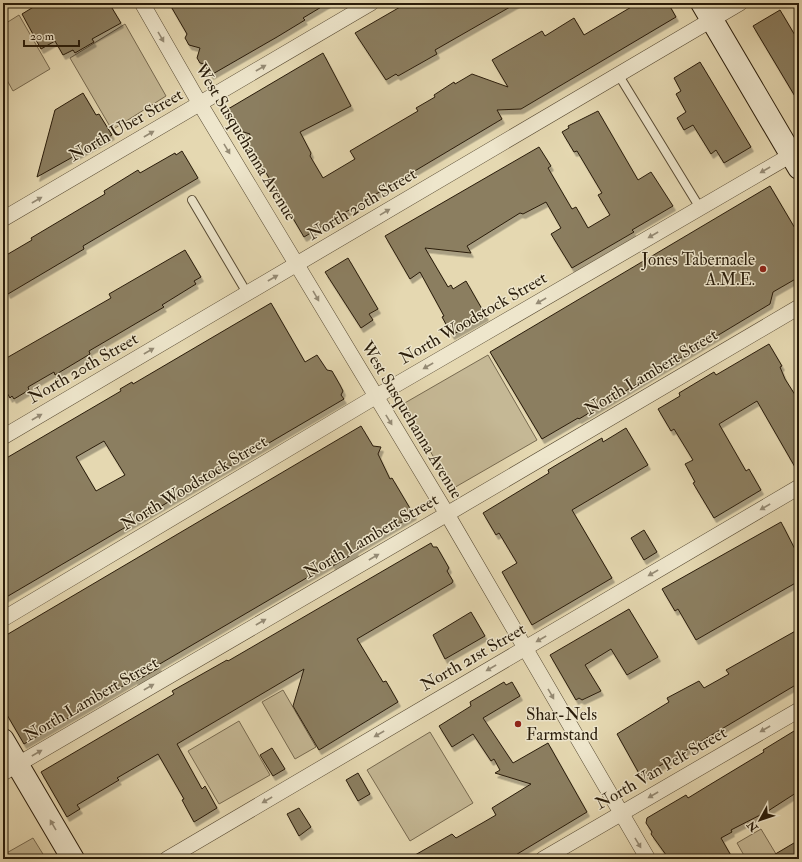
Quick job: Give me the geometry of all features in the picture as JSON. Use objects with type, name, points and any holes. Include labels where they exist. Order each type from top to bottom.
[{"type":"main road","points":[[707,11],[796,157]]},
{"type":"main road","points":[[3,740],[10,768],[73,859]]},
{"type":"street","name":"West Susquehanna Avenue","points":[[142,3],[200,104],[297,264],[375,397],[447,514],[648,859]]},
{"type":"street","name":"North Uber Street","points":[[3,219],[371,3]]},
{"type":"street","name":"North 20th Street","points":[[3,437],[618,74],[707,11],[740,3]]},
{"type":"street","name":"North Woodstock Street","points":[[3,619],[375,397],[700,208],[796,157]]},
{"type":"street","name":"North Lambert Street","points":[[10,768],[799,307]]},
{"type":"street","name":"North 21st Street","points":[[167,859],[799,487]]},
{"type":"street","name":"North Van Pelt Street","points":[[543,859],[799,710]]},
{"type":"lane","points":[[618,74],[700,208]]},
{"type":"lane","points":[[192,200],[247,293]]},
{"type":"shaded area","points":[[19,15],[50,69],[13,91],[3,73],[3,25]]},
{"type":"shaded area","points":[[125,24],[166,96],[112,130],[70,58]]},
{"type":"shaded area","points":[[488,355],[537,440],[452,489],[403,404]]},
{"type":"shaded area","points":[[283,690],[316,747],[295,759],[262,702]]},
{"type":"shaded area","points":[[239,721],[270,775],[219,804],[188,751]]},
{"type":"shaded area","points":[[430,732],[473,803],[410,841],[367,770]]},
{"type":"shaded area","points":[[761,829],[779,859],[746,859],[737,843]]},
{"type":"shaded area","points":[[33,838],[46,859],[3,859],[3,855]]},
{"type":"building","points":[[40,3],[109,3],[121,23],[92,39],[94,42],[75,53],[73,50],[63,55],[55,41],[41,49],[22,14]]},
{"type":"building","points":[[169,3],[328,3],[303,18],[305,20],[211,75],[204,64],[200,63],[197,58],[200,48],[189,45],[185,38],[187,34]]},
{"type":"building","points":[[407,3],[517,3],[435,50],[437,54],[398,76],[396,74],[386,80],[355,33]]},
{"type":"building","points":[[638,3],[668,3],[676,17],[521,109],[497,110],[502,119],[304,237],[262,166],[258,165],[246,144],[250,134],[237,130],[228,109],[323,53],[351,106],[300,132],[311,153],[310,156],[323,178],[355,159],[350,151],[418,111],[416,108],[435,97],[434,95],[454,82],[455,84],[472,74],[508,87],[492,60],[542,31],[545,36],[574,18],[584,35]]},
{"type":"building","points":[[780,10],[799,42],[799,103],[753,26]]},
{"type":"building","points":[[700,62],[751,147],[724,163],[716,150],[711,154],[693,125],[684,130],[677,118],[686,112],[676,94],[681,91],[674,78]]},
{"type":"building","points":[[83,93],[96,115],[99,114],[112,135],[37,177],[55,110]]},
{"type":"building","points":[[598,111],[638,180],[651,172],[673,206],[632,230],[634,232],[572,268],[551,234],[561,228],[546,202],[523,214],[520,213],[467,246],[471,253],[425,248],[448,287],[451,285],[453,289],[466,281],[486,316],[452,335],[442,317],[444,316],[420,272],[410,279],[385,236],[539,147],[551,166],[548,168],[572,209],[576,207],[588,228],[610,215],[598,195],[602,193],[577,151],[574,152],[562,132],[569,128],[568,126]]},
{"type":"building","points":[[182,151],[198,178],[83,246],[84,249],[8,294],[3,285],[3,257],[32,240],[31,238],[105,194],[104,191],[138,170],[140,173],[175,153],[176,155]]},
{"type":"building","points":[[770,186],[799,235],[799,277],[773,292],[770,304],[579,419],[578,418],[542,439],[490,352]]},
{"type":"building","points":[[185,250],[201,277],[194,281],[196,284],[162,305],[164,307],[89,351],[90,354],[55,375],[54,372],[28,387],[29,390],[14,399],[12,396],[10,398],[3,386],[3,360],[111,298],[109,294]]},
{"type":"building","points":[[348,258],[378,309],[369,314],[373,320],[361,328],[325,272]]},
{"type":"building","points":[[271,303],[305,362],[317,355],[327,370],[332,371],[343,391],[341,395],[344,399],[3,599],[3,460],[121,391],[120,389],[132,382],[133,384]],"holes":[[[104,441],[125,475],[96,491],[76,457]]]},
{"type":"building","points":[[769,344],[782,366],[780,367],[785,379],[799,401],[799,474],[757,401],[719,424],[746,471],[749,469],[761,490],[714,518],[693,483],[695,482],[685,464],[693,460],[674,429],[671,431],[658,409],[680,396],[679,393],[714,372],[716,375]]},
{"type":"building","points":[[361,426],[373,446],[381,447],[378,454],[390,479],[392,478],[414,515],[355,550],[356,552],[345,559],[333,566],[332,563],[158,665],[159,668],[136,681],[135,679],[24,744],[3,708],[3,637]]},
{"type":"building","points":[[626,428],[648,465],[572,510],[612,578],[532,625],[502,572],[517,563],[499,533],[496,535],[483,513],[549,473],[548,470],[558,464],[602,438],[603,442]]},
{"type":"building","points":[[781,522],[799,557],[799,581],[696,640],[678,609],[675,611],[662,589]]},
{"type":"building","points":[[644,530],[657,552],[644,560],[631,538]]},
{"type":"building","points":[[431,543],[433,547],[437,547],[449,568],[447,571],[453,581],[452,583],[357,639],[383,682],[386,681],[398,702],[319,750],[293,706],[304,669],[177,744],[202,789],[205,786],[217,808],[194,822],[182,800],[184,799],[158,754],[117,778],[119,780],[77,805],[80,809],[67,817],[41,772],[174,694],[172,691],[227,660],[228,661]]},
{"type":"building","points":[[629,609],[658,657],[627,675],[611,649],[585,665],[601,691],[582,700],[579,698],[576,700],[550,655]]},
{"type":"building","points":[[471,612],[485,636],[445,659],[433,635]]},
{"type":"building","points":[[799,629],[799,683],[641,777],[617,734],[669,702],[667,698],[699,681],[704,688],[729,674],[726,670]]},
{"type":"building","points":[[504,682],[506,685],[512,682],[520,696],[483,718],[513,763],[548,743],[587,812],[509,859],[408,859],[452,834],[456,838],[496,815],[492,808],[531,784],[495,773],[500,770],[494,759],[491,761],[473,734],[452,747],[439,726],[471,706],[470,702]]},
{"type":"building","points":[[799,728],[799,791],[768,811],[731,830],[732,832],[721,838],[733,859],[669,859],[651,834],[652,832],[646,823],[647,818],[686,795],[688,798],[764,752],[763,750]]},
{"type":"building","points":[[272,748],[285,769],[273,776],[260,755]]},
{"type":"building","points":[[358,773],[370,794],[358,801],[346,780]]},
{"type":"building","points":[[299,808],[311,827],[299,836],[287,814]]},
{"type":"building","points":[[799,840],[799,859],[767,859]]},
{"type":"place","name":"Jones Tabernacle A.M.E.","points":[[763,269]]},
{"type":"place","name":"Shar-Nels Farmstand","points":[[518,724]]}]
